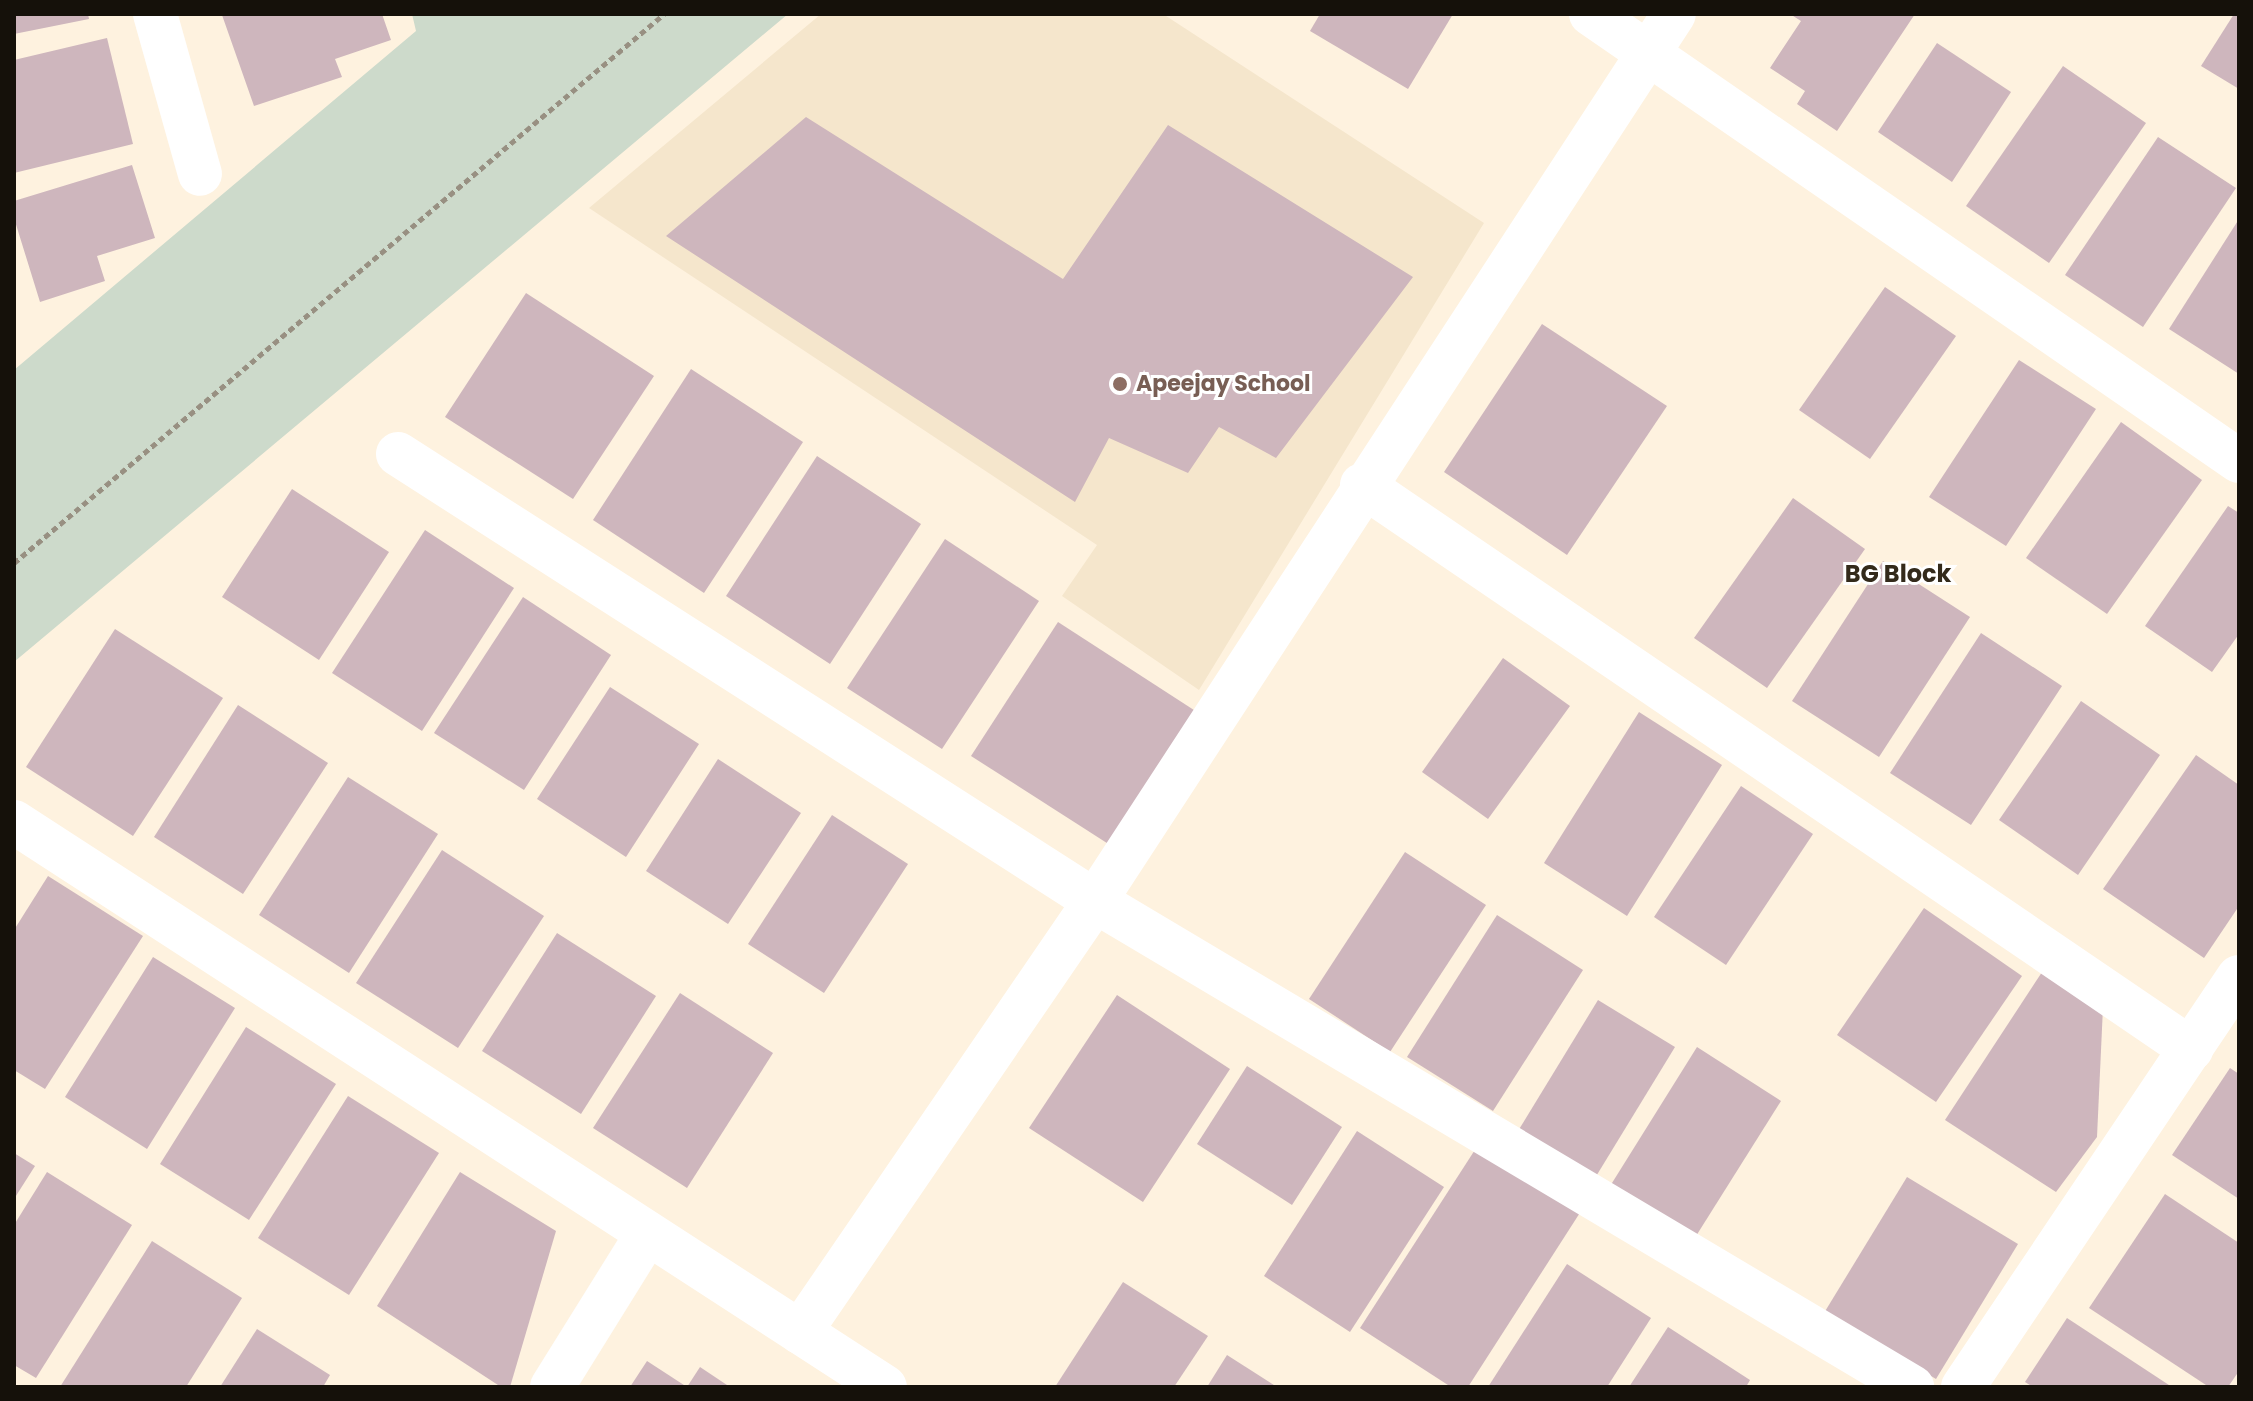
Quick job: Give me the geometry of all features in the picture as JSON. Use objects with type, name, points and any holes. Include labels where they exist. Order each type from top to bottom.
[{"type":"street","points":[[155,14],[200,174]]},
{"type":"street","points":[[1591,14],[2239,461]]},
{"type":"street","points":[[800,1332],[1095,901],[1362,485],[1674,14]]},
{"type":"street","points":[[398,454],[1095,901],[1912,1387]]},
{"type":"street","points":[[1362,485],[2191,1049]]},
{"type":"street","points":[[14,822],[885,1387]]},
{"type":"street","points":[[1963,1387],[2239,977]]},
{"type":"street","points":[[552,1387],[648,1233]]},
{"type":"path","points":[[14,563],[664,14]]},
{"type":"shaded area","name":"Apeejay School","points":[[821,14],[1163,14],[1484,223],[1199,690],[1062,596],[1097,545],[589,208]]},
{"type":"green space","points":[[412,14],[788,14],[14,662],[14,370],[416,31]]},
{"type":"building","points":[[14,14],[88,14],[89,19],[14,34]]},
{"type":"building","points":[[382,14],[391,40],[335,59],[342,77],[254,106],[222,15]]},
{"type":"building","points":[[1320,14],[1453,14],[1408,89],[1310,31]]},
{"type":"building","points":[[1790,14],[1915,14],[1837,131],[1797,104],[1805,91],[1770,68],[1801,21]]},
{"type":"building","points":[[2234,14],[2239,14],[2239,89],[2201,66]]},
{"type":"building","points":[[107,38],[133,144],[14,173],[14,60]]},
{"type":"building","points":[[1937,43],[2011,92],[1952,182],[1878,132]]},
{"type":"building","points":[[2063,66],[2146,123],[2049,263],[1966,206]]},
{"type":"building","points":[[806,117],[1063,279],[1168,125],[1413,277],[1276,458],[1219,427],[1188,473],[1109,438],[1075,502],[666,236]]},
{"type":"building","points":[[2158,137],[2236,188],[2143,327],[2065,275]]},
{"type":"building","points":[[132,165],[155,238],[97,256],[105,281],[40,302],[14,218],[14,201]]},
{"type":"building","points":[[2239,219],[2239,374],[2169,329]]},
{"type":"building","points":[[1885,287],[1956,336],[1870,459],[1799,410]]},
{"type":"building","points":[[526,293],[654,376],[573,499],[445,417]]},
{"type":"building","points":[[1542,324],[1667,406],[1567,555],[1444,472]]},
{"type":"building","points":[[2019,360],[2096,409],[2006,546],[1929,497]]},
{"type":"building","points":[[691,369],[803,442],[704,593],[593,520]]},
{"type":"building","points":[[2121,422],[2202,480],[2107,614],[2026,558]]},
{"type":"building","points":[[817,456],[921,524],[830,664],[726,596]]},
{"type":"building","points":[[292,489],[389,552],[319,660],[222,597]]},
{"type":"building","points":[[1793,498],[1865,549],[1767,688],[1694,638]]},
{"type":"building","points":[[2228,506],[2239,513],[2239,634],[2212,672],[2145,626]]},
{"type":"building","points":[[425,530],[514,588],[422,731],[332,673]]},
{"type":"building","points":[[945,539],[1039,601],[942,749],[847,688]]},
{"type":"building","points":[[1883,561],[1970,617],[1879,757],[1792,701]]},
{"type":"building","points":[[523,597],[611,655],[524,790],[434,733]]},
{"type":"building","points":[[1058,622],[1197,712],[1110,845],[971,756]]},
{"type":"building","points":[[115,629],[223,698],[133,836],[26,767]]},
{"type":"building","points":[[1981,633],[2062,686],[1971,825],[1890,773]]},
{"type":"building","points":[[1503,658],[1570,706],[1488,819],[1422,772]]},
{"type":"building","points":[[610,687],[699,744],[626,857],[537,799]]},
{"type":"building","points":[[2081,701],[2160,755],[2078,875],[1999,820]]},
{"type":"building","points":[[238,705],[328,763],[243,894],[154,837]]},
{"type":"building","points":[[1639,712],[1722,765],[1627,916],[1544,863]]},
{"type":"building","points":[[2196,755],[2239,785],[2239,906],[2204,958],[2103,889]]},
{"type":"building","points":[[718,759],[801,813],[728,924],[646,871]]},
{"type":"building","points":[[348,777],[438,834],[349,973],[259,915]]},
{"type":"building","points":[[1741,786],[1813,834],[1726,965],[1654,917]]},
{"type":"building","points":[[832,815],[908,864],[824,993],[748,944]]},
{"type":"building","points":[[442,850],[544,916],[458,1048],[356,983]]},
{"type":"building","points":[[1405,852],[1486,905],[1390,1052],[1309,999]]},
{"type":"building","points":[[48,876],[143,936],[45,1089],[14,1070],[14,930]]},
{"type":"building","points":[[1924,908],[2022,976],[1936,1102],[1837,1035]]},
{"type":"building","points":[[1497,915],[1583,970],[1493,1111],[1407,1057]]},
{"type":"building","points":[[557,933],[656,996],[581,1114],[482,1051]]},
{"type":"building","points":[[153,957],[235,1008],[147,1149],[65,1097]]},
{"type":"building","points":[[2046,966],[2103,1007],[2097,1137],[2056,1192],[1945,1120]]},
{"type":"building","points":[[680,993],[773,1053],[687,1188],[593,1128]]},
{"type":"building","points":[[1117,995],[1230,1069],[1143,1202],[1029,1128]]},
{"type":"building","points":[[1598,1000],[1675,1047],[1595,1178],[1518,1131]]},
{"type":"building","points":[[246,1027],[336,1084],[249,1220],[160,1164]]},
{"type":"building","points":[[1697,1047],[1781,1101],[1691,1244],[1607,1191]]},
{"type":"building","points":[[1247,1066],[1342,1127],[1292,1205],[1197,1144]]},
{"type":"building","points":[[2230,1068],[2239,1074],[2239,1199],[2172,1155]]},
{"type":"building","points":[[348,1096],[439,1153],[349,1295],[258,1238]]},
{"type":"building","points":[[1357,1131],[1444,1187],[1350,1332],[1264,1276]]},
{"type":"building","points":[[1480,1142],[1583,1208],[1468,1387],[1451,1387],[1360,1328]]},
{"type":"building","points":[[14,1153],[35,1166],[14,1199]]},
{"type":"building","points":[[47,1172],[132,1225],[36,1378],[14,1365],[14,1225]]},
{"type":"building","points":[[460,1172],[556,1231],[510,1387],[501,1387],[377,1306]]},
{"type":"building","points":[[1907,1177],[2018,1244],[1936,1379],[1824,1313]]},
{"type":"building","points":[[2165,1194],[2239,1243],[2239,1371],[2228,1387],[2209,1387],[2089,1308]]},
{"type":"building","points":[[152,1241],[242,1298],[186,1387],[60,1387]]},
{"type":"building","points":[[1567,1264],[1651,1318],[1607,1387],[1488,1387]]},
{"type":"building","points":[[1123,1282],[1208,1336],[1174,1387],[1055,1387]]},
{"type":"building","points":[[2067,1318],[2172,1387],[2033,1387],[2025,1382]]},
{"type":"building","points":[[1668,1327],[1750,1380],[1746,1387],[1629,1387]]},
{"type":"building","points":[[257,1329],[330,1375],[323,1387],[220,1387]]},
{"type":"building","points":[[1227,1355],[1277,1387],[1207,1387]]},
{"type":"building","points":[[647,1361],[687,1387],[630,1387]]},
{"type":"building","points":[[700,1367],[730,1387],[687,1387]]},
{"type":"place","name":"Apeejay School","points":[[1120,384]]},
{"type":"district","name":"BG Block","points":[[1898,574]]}]
